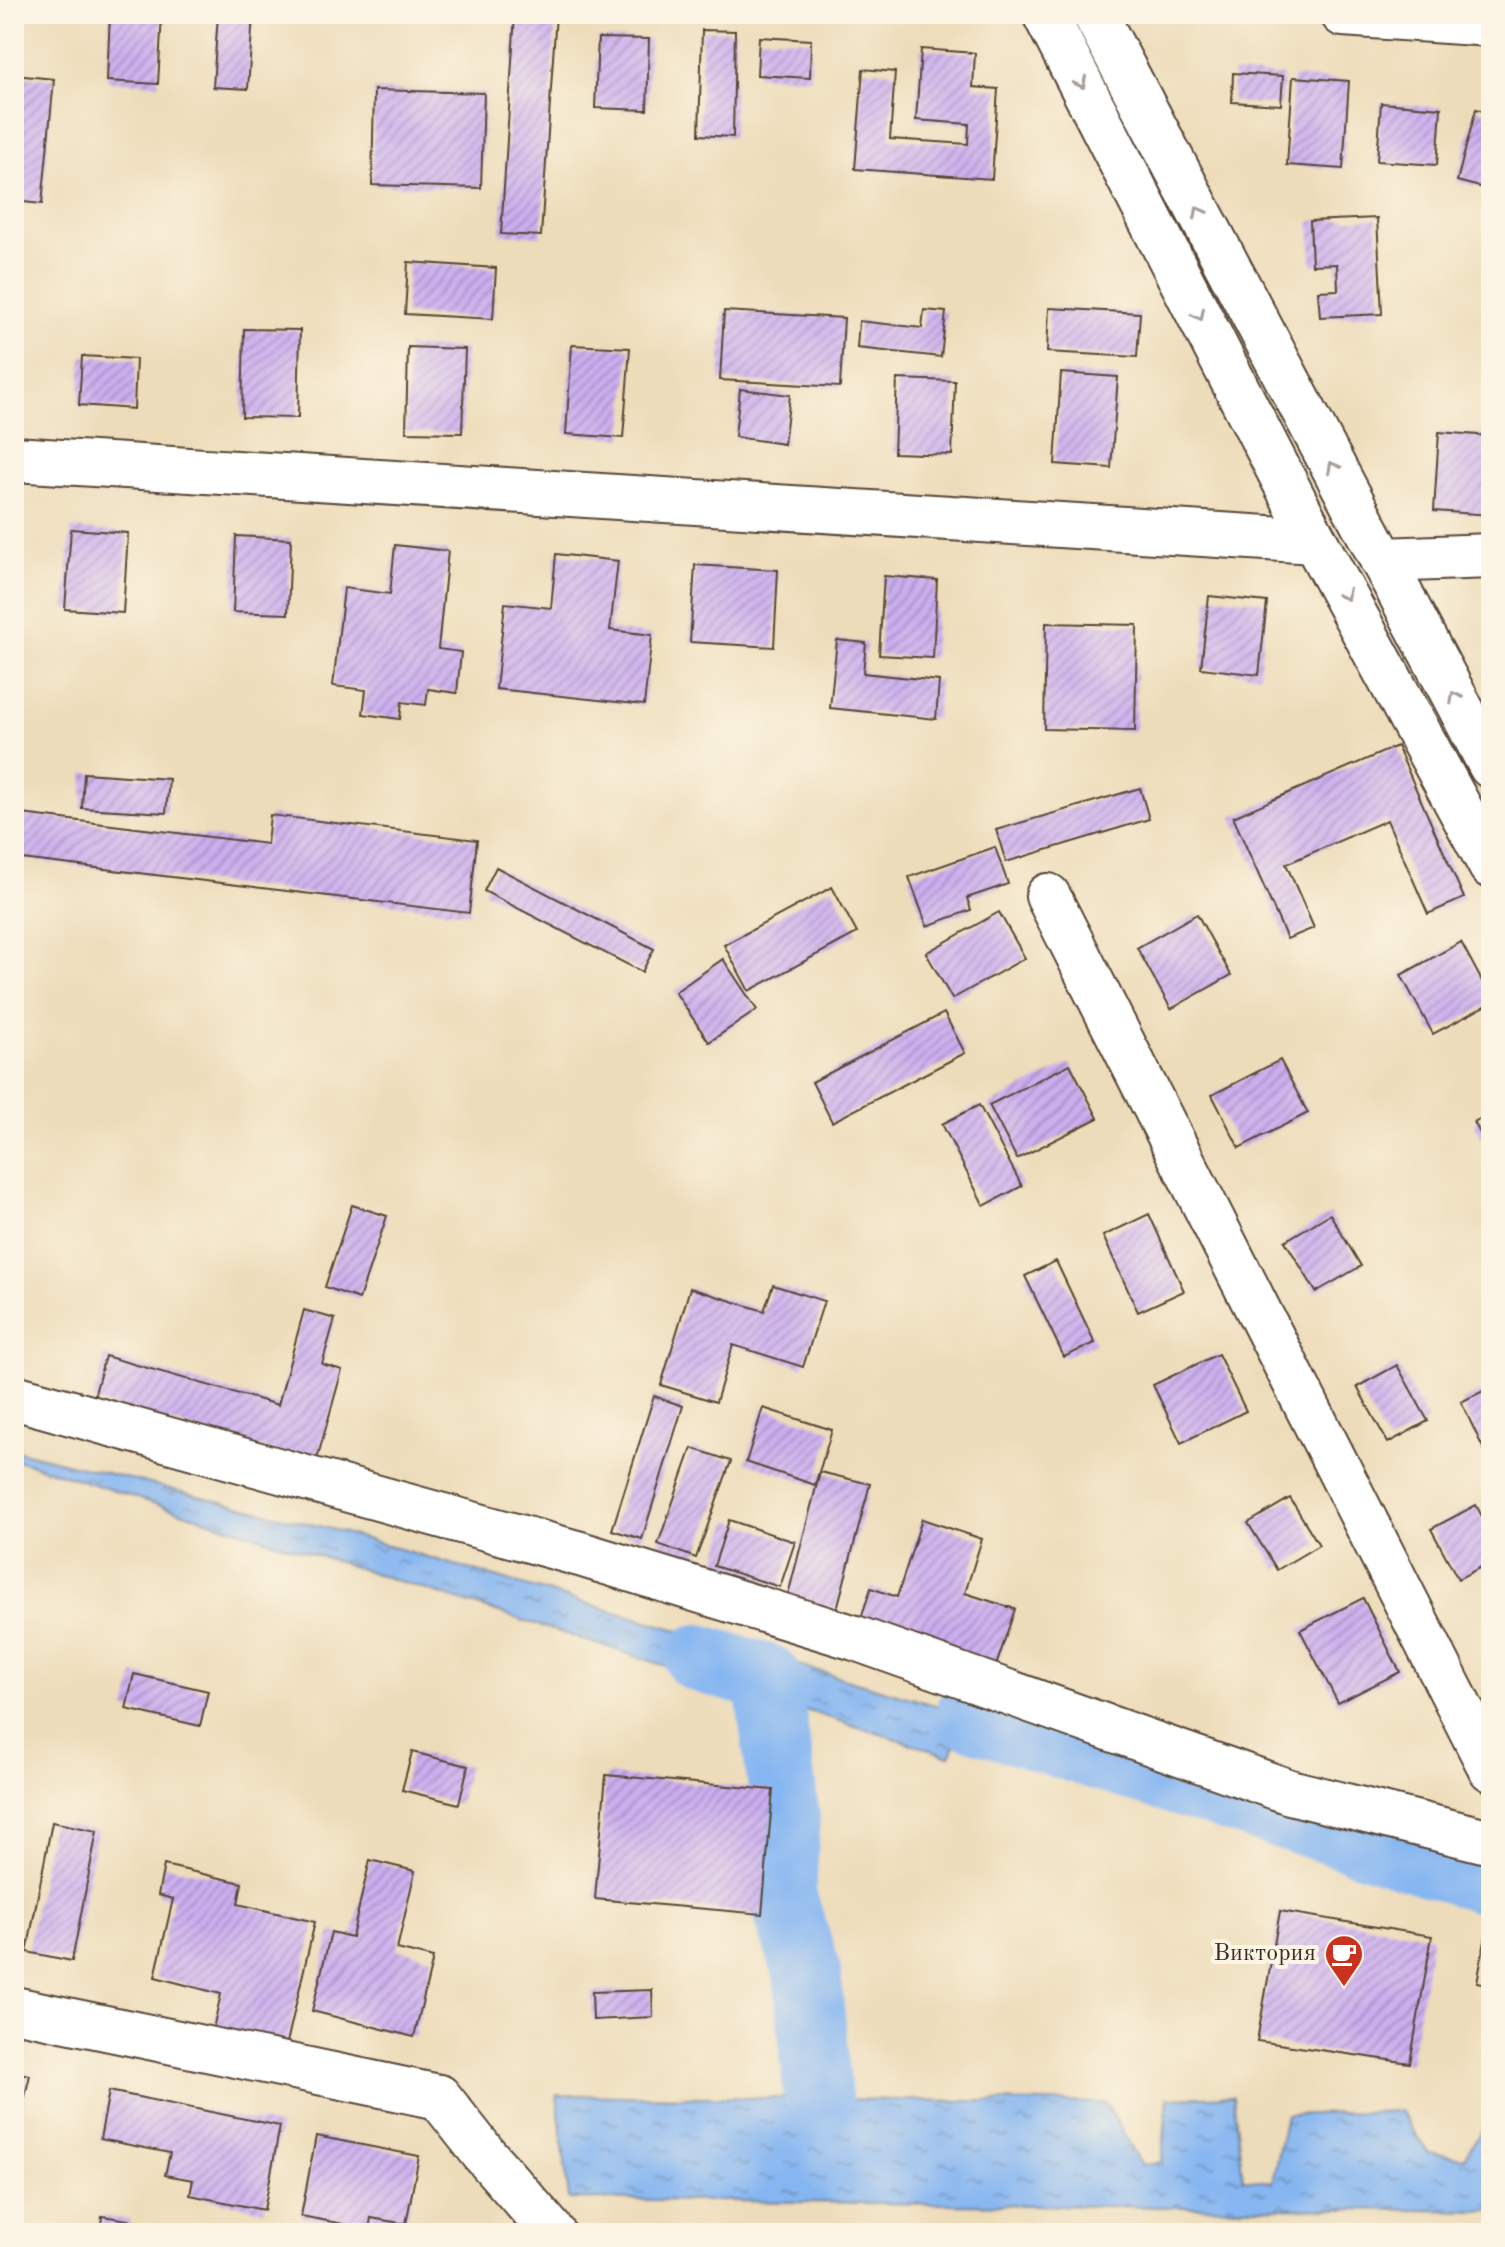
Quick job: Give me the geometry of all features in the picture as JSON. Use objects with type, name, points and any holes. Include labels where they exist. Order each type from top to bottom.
[{"type":"street","points":[[1045,14],[1315,541],[1491,866]]},
{"type":"street","points":[[1095,14],[1491,766]]},
{"type":"street","points":[[1343,14],[1491,24]]},
{"type":"street","points":[[14,459],[1315,541]]},
{"type":"street","points":[[1382,560],[1491,556]]},
{"type":"street","points":[[1048,896],[1491,1769]]},
{"type":"street","points":[[14,1397],[580,1554],[855,1638],[1290,1792],[1491,1842]]},
{"type":"street","points":[[14,2009],[439,2097],[553,2233]]},
{"type":"water","points":[[14,1450],[331,1529],[969,1715],[950,1756],[14,1459]]},
{"type":"water","points":[[557,2095],[1106,2103],[1142,2166],[1162,2162],[1168,2098],[1233,2096],[1243,2179],[1272,2182],[1286,2115],[1400,2111],[1428,2153],[1464,2158],[1488,2120],[1491,2120],[1491,2211],[569,2199]]},
{"type":"building","points":[[110,14],[162,14],[158,84],[107,81]]},
{"type":"building","points":[[218,14],[253,14],[248,89],[213,87]]},
{"type":"building","points":[[515,14],[556,14],[541,236],[501,234]]},
{"type":"building","points":[[702,30],[735,31],[733,137],[699,135]]},
{"type":"building","points":[[759,37],[811,40],[810,78],[757,75]]},
{"type":"building","points":[[598,38],[649,39],[647,110],[595,108]]},
{"type":"building","points":[[921,49],[975,53],[973,87],[998,89],[992,179],[855,169],[863,69],[895,72],[890,139],[968,144],[969,124],[916,120]]},
{"type":"building","points":[[1233,73],[1283,76],[1281,105],[1232,102]]},
{"type":"building","points":[[14,75],[54,79],[42,204],[14,201],[17,121],[14,121]]},
{"type":"building","points":[[1293,77],[1349,81],[1343,169],[1287,165]]},
{"type":"building","points":[[374,90],[484,93],[481,188],[372,185]]},
{"type":"building","points":[[1381,103],[1441,108],[1437,165],[1377,161]]},
{"type":"building","points":[[1476,109],[1491,113],[1491,190],[1457,181]]},
{"type":"building","points":[[1377,218],[1382,314],[1320,317],[1318,291],[1338,290],[1337,264],[1312,265],[1310,221]]},
{"type":"building","points":[[408,262],[496,268],[493,319],[405,314]]},
{"type":"building","points":[[1049,308],[1140,313],[1137,357],[1047,352]]},
{"type":"building","points":[[924,310],[946,312],[941,357],[857,348],[859,321],[922,328]]},
{"type":"building","points":[[724,311],[844,318],[840,387],[720,380]]},
{"type":"building","points":[[244,329],[300,330],[298,418],[242,417]]},
{"type":"building","points":[[572,345],[630,348],[623,438],[566,434]]},
{"type":"building","points":[[408,347],[465,349],[462,433],[406,432]]},
{"type":"building","points":[[82,356],[136,359],[134,409],[79,405]]},
{"type":"building","points":[[1061,373],[1118,377],[1111,468],[1055,464]]},
{"type":"building","points":[[897,379],[955,381],[952,455],[894,453]]},
{"type":"building","points":[[740,389],[790,395],[784,444],[735,437]]},
{"type":"building","points":[[1439,432],[1491,436],[1491,515],[1434,511]]},
{"type":"building","points":[[71,529],[128,533],[123,613],[65,609]]},
{"type":"building","points":[[236,536],[291,539],[288,614],[233,612]]},
{"type":"building","points":[[395,545],[448,551],[438,649],[461,652],[457,693],[428,689],[426,705],[402,702],[400,719],[363,714],[366,690],[333,686],[344,588],[390,594]]},
{"type":"building","points":[[556,554],[618,561],[610,630],[652,635],[644,705],[496,689],[505,603],[551,608]]},
{"type":"building","points":[[695,565],[778,570],[774,647],[690,642]]},
{"type":"building","points":[[884,576],[937,580],[933,658],[879,655]]},
{"type":"building","points":[[1209,596],[1267,602],[1259,675],[1201,668]]},
{"type":"building","points":[[1046,623],[1137,625],[1135,731],[1044,729]]},
{"type":"building","points":[[837,640],[866,643],[863,673],[939,681],[936,719],[830,708]]},
{"type":"building","points":[[1397,746],[1464,898],[1428,914],[1387,820],[1286,864],[1314,928],[1287,939],[1233,817]]},
{"type":"building","points":[[84,773],[169,779],[166,813],[82,808]]},
{"type":"building","points":[[1140,788],[1149,819],[1006,862],[996,830]]},
{"type":"building","points":[[14,813],[267,844],[270,815],[477,840],[469,913],[14,858]]},
{"type":"building","points":[[995,847],[1008,884],[967,898],[971,910],[927,926],[909,877]]},
{"type":"building","points":[[496,867],[654,949],[642,972],[484,891]]},
{"type":"building","points":[[832,887],[857,933],[749,991],[724,945]]},
{"type":"building","points":[[999,912],[1025,958],[952,999],[926,953]]},
{"type":"building","points":[[1197,914],[1231,975],[1171,1009],[1137,948]]},
{"type":"building","points":[[1461,942],[1491,1003],[1433,1034],[1401,975]]},
{"type":"building","points":[[723,959],[757,1010],[709,1042],[675,992]]},
{"type":"building","points":[[944,1013],[965,1053],[832,1122],[812,1082]]},
{"type":"building","points":[[1280,1060],[1308,1113],[1239,1148],[1212,1095]]},
{"type":"building","points":[[1070,1064],[1098,1118],[1017,1159],[989,1105]]},
{"type":"building","points":[[979,1105],[1022,1186],[984,1206],[942,1124]]},
{"type":"building","points":[[1491,1113],[1491,1154],[1474,1122]]},
{"type":"building","points":[[352,1205],[387,1216],[359,1299],[325,1287]]},
{"type":"building","points":[[1149,1214],[1184,1291],[1138,1312],[1103,1236]]},
{"type":"building","points":[[1330,1214],[1361,1266],[1316,1292],[1285,1241]]},
{"type":"building","points":[[1056,1261],[1095,1343],[1064,1357],[1025,1276]]},
{"type":"building","points":[[773,1285],[824,1301],[803,1367],[733,1345],[716,1402],[661,1385],[690,1288],[764,1311]]},
{"type":"building","points":[[304,1310],[335,1319],[322,1364],[342,1370],[316,1463],[93,1401],[105,1356],[278,1405]]},
{"type":"building","points":[[1218,1354],[1246,1411],[1181,1443],[1153,1385]]},
{"type":"building","points":[[1397,1365],[1428,1421],[1388,1443],[1357,1387]]},
{"type":"building","points":[[1491,1387],[1491,1449],[1485,1452],[1461,1402]]},
{"type":"building","points":[[654,1396],[683,1406],[642,1539],[612,1530]]},
{"type":"building","points":[[763,1408],[832,1430],[815,1485],[746,1462]]},
{"type":"building","points":[[692,1448],[731,1461],[696,1558],[658,1544]]},
{"type":"building","points":[[820,1472],[870,1484],[837,1609],[788,1595]]},
{"type":"building","points":[[1290,1498],[1319,1545],[1277,1570],[1248,1523]]},
{"type":"building","points":[[1476,1505],[1491,1533],[1491,1562],[1458,1579],[1431,1529]]},
{"type":"building","points":[[922,1519],[982,1539],[965,1593],[1015,1609],[994,1672],[858,1627],[871,1588],[897,1597]]},
{"type":"building","points":[[729,1520],[795,1542],[780,1587],[714,1566]]},
{"type":"building","points":[[1363,1598],[1400,1672],[1338,1703],[1300,1630]]},
{"type":"building","points":[[134,1674],[208,1691],[200,1726],[126,1709]]},
{"type":"building","points":[[412,1752],[468,1766],[459,1804],[402,1790]]},
{"type":"building","points":[[606,1775],[773,1790],[762,1914],[595,1899]]},
{"type":"building","points":[[52,1822],[97,1831],[72,1961],[27,1952]]},
{"type":"building","points":[[370,1860],[415,1871],[397,1949],[433,1958],[414,2037],[312,2011],[331,1932],[352,1937]]},
{"type":"building","points":[[164,1865],[242,1883],[238,1904],[315,1922],[286,2047],[213,2029],[221,1994],[155,1977],[173,1899],[158,1895]]},
{"type":"building","name":"Виктория","points":[[1280,1911],[1432,1936],[1410,2063],[1257,2041]]},
{"type":"building","points":[[1488,1926],[1491,1927],[1491,1985],[1477,1982]]},
{"type":"building","points":[[652,1990],[653,2017],[593,2020],[592,1992]]},
{"type":"building","points":[[14,2072],[30,2075],[15,2138],[14,2138]]},
{"type":"building","points":[[109,2091],[280,2126],[264,2210],[190,2195],[193,2180],[165,2175],[170,2153],[100,2139]]},
{"type":"building","points":[[316,2136],[419,2156],[406,2224],[371,2218],[369,2229],[301,2216]]},
{"type":"building","points":[[102,2216],[129,2220],[128,2233],[100,2233]]},
{"type":"waterway","points":[[698,1658],[767,1678],[786,1817],[782,1895],[807,1971],[818,2099]]},
{"type":"waterway","points":[[969,1715],[1491,1882]]},
{"type":"place","name":"Виктория","points":[[1344,1988]]}]
